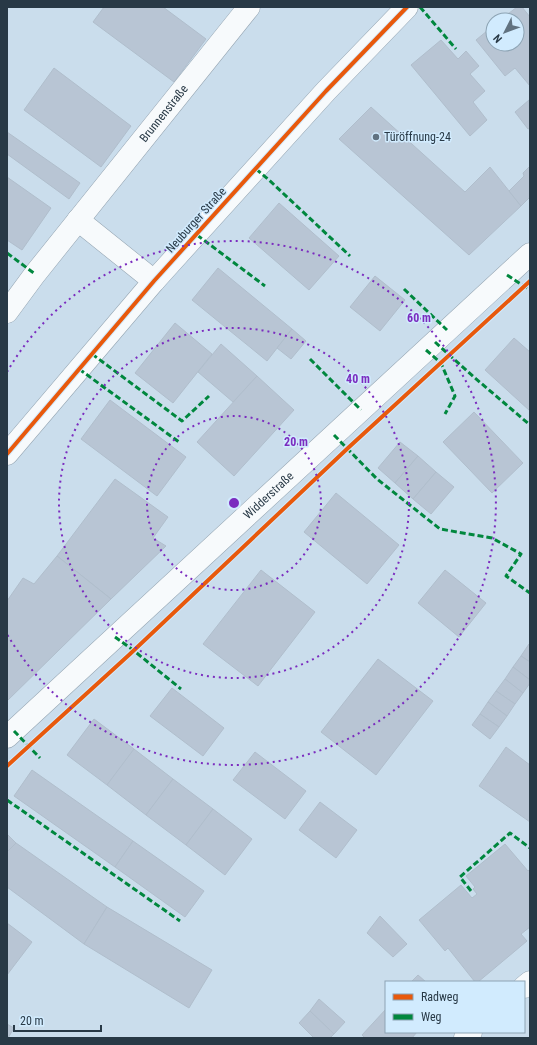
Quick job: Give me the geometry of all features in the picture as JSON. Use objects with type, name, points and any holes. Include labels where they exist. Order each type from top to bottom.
[{"type":"street","name":"Brunnenstraße","points":[[78,220],[249,7]]},
{"type":"street","name":"Neuburger Straße","points":[[7,454],[154,281],[326,91],[407,7]]},
{"type":"street","points":[[7,312],[78,220],[154,281]]},
{"type":"street","name":"Widderstraße","points":[[7,737],[530,254]]},
{"type":"building","points":[[104,7],[163,7],[206,39],[174,82],[93,22]]},
{"type":"building","points":[[517,7],[522,7],[530,17],[530,86],[515,68],[505,76],[486,52],[525,52],[525,12],[510,12]]},
{"type":"building","points":[[485,33],[485,51],[476,40]]},
{"type":"building","points":[[441,40],[458,59],[466,51],[479,66],[470,74],[485,91],[473,102],[487,120],[470,136],[411,65]]},
{"type":"building","points":[[54,68],[131,126],[101,167],[24,110]]},
{"type":"building","points":[[529,100],[530,128],[528,129],[515,112]]},
{"type":"building","points":[[371,107],[465,192],[490,167],[521,206],[469,255],[339,139]]},
{"type":"building","points":[[7,132],[80,183],[69,199],[7,154]]},
{"type":"building","points":[[530,166],[530,197],[521,206],[509,191],[524,176],[523,173]]},
{"type":"building","points":[[7,177],[51,208],[22,250],[7,240]]},
{"type":"building","points":[[279,203],[339,256],[309,290],[249,238]]},
{"type":"building","points":[[218,268],[292,329],[267,361],[192,300]]},
{"type":"building","points":[[375,276],[405,300],[380,331],[350,307]]},
{"type":"building","points":[[175,323],[212,354],[173,403],[135,373]]},
{"type":"building","points":[[292,329],[306,341],[291,359],[277,348]]},
{"type":"building","points":[[514,338],[530,352],[530,411],[485,370]]},
{"type":"building","points":[[221,344],[257,376],[233,402],[198,372]]},
{"type":"building","points":[[257,376],[294,410],[234,476],[197,442]]},
{"type":"building","points":[[110,400],[186,457],[157,496],[81,439]]},
{"type":"building","points":[[474,412],[523,463],[492,493],[443,442]]},
{"type":"building","points":[[400,442],[418,456],[395,483],[378,468]]},
{"type":"building","points":[[418,456],[436,472],[413,499],[395,483]]},
{"type":"building","points":[[436,472],[454,487],[431,514],[413,499]]},
{"type":"building","points":[[115,479],[168,517],[153,538],[166,546],[111,599],[57,556]]},
{"type":"building","points":[[336,493],[399,545],[367,584],[304,532]]},
{"type":"building","points":[[57,556],[111,599],[7,701],[7,601],[23,578],[34,584]]},
{"type":"building","points":[[261,570],[315,612],[258,686],[203,644]]},
{"type":"building","points":[[445,570],[486,603],[459,637],[418,603]]},
{"type":"building","points":[[529,644],[530,645],[530,662],[521,656]]},
{"type":"building","points":[[521,656],[530,662],[530,680],[513,667]]},
{"type":"building","points":[[378,659],[433,701],[376,775],[321,732]]},
{"type":"building","points":[[513,667],[530,680],[530,683],[523,693],[505,679]]},
{"type":"building","points":[[505,679],[523,693],[515,704],[496,691]]},
{"type":"building","points":[[172,688],[224,728],[203,756],[150,716]]},
{"type":"building","points":[[496,691],[515,704],[507,716],[488,702]]},
{"type":"building","points":[[488,702],[507,716],[499,727],[480,714]]},
{"type":"building","points":[[480,714],[499,727],[490,739],[472,725]]},
{"type":"building","points":[[94,719],[134,749],[107,785],[67,755]]},
{"type":"building","points":[[506,747],[530,765],[530,822],[479,786]]},
{"type":"building","points":[[134,749],[173,779],[146,815],[107,785]]},
{"type":"building","points":[[255,752],[306,791],[285,819],[233,780]]},
{"type":"building","points":[[32,770],[133,841],[115,867],[14,796]]},
{"type":"building","points":[[173,779],[213,809],[186,845],[146,815]]},
{"type":"building","points":[[320,802],[357,830],[336,858],[299,830]]},
{"type":"building","points":[[213,809],[252,839],[225,875],[186,845]]},
{"type":"building","points":[[7,834],[16,843],[7,852]]},
{"type":"building","points":[[133,841],[204,891],[185,917],[115,867]]},
{"type":"building","points":[[16,843],[107,907],[84,944],[7,887],[7,852]]},
{"type":"building","points":[[505,844],[528,871],[530,869],[530,927],[521,934],[527,941],[479,981],[474,981],[448,948],[445,951],[419,920],[461,885],[472,898],[477,894],[473,889],[475,887],[466,876]]},
{"type":"building","points":[[107,907],[212,970],[189,1008],[84,944]]},
{"type":"building","points":[[380,916],[407,944],[393,957],[367,933]]},
{"type":"building","points":[[7,923],[32,942],[7,975]]},
{"type":"building","points":[[418,975],[425,981],[412,981]]},
{"type":"building","points":[[319,999],[345,1022],[334,1034],[310,1011]]},
{"type":"building","points":[[385,1010],[385,1033],[416,1033],[412,1038],[365,1038],[362,1035]]},
{"type":"building","points":[[310,1011],[334,1034],[330,1038],[314,1038],[299,1023]]},
{"type":"building","points":[[7,1024],[14,1028],[8,1038],[7,1038]]},
{"type":"marked path","points":[[420,7],[456,49]]},
{"type":"marked path","points":[[256,169],[350,256]]},
{"type":"marked path","points":[[197,235],[265,286]]},
{"type":"marked path","points":[[7,253],[35,274]]},
{"type":"marked path","points":[[507,275],[530,290]]},
{"type":"marked path","points":[[404,289],[447,330]]},
{"type":"marked path","points":[[435,342],[530,425]]},
{"type":"marked path","points":[[426,350],[441,363],[455,396],[445,414]]},
{"type":"marked path","points":[[92,354],[182,421],[209,396]]},
{"type":"marked path","points":[[310,359],[361,410]]},
{"type":"marked path","points":[[79,369],[179,442]]},
{"type":"marked path","points":[[334,435],[377,479],[440,529],[492,538],[521,554],[506,576],[530,593]]},
{"type":"marked path","points":[[115,637],[181,689]]},
{"type":"marked path","points":[[14,731],[40,758]]},
{"type":"marked path","points":[[7,800],[180,921]]},
{"type":"marked path","points":[[471,891],[460,877],[510,833],[530,848]]},
{"type":"cycle path","points":[[7,454],[154,281],[326,91],[407,7]]},
{"type":"cycle path","points":[[7,766],[130,654],[348,448],[530,281]]},
{"type":"place","name":"Türöffnung-24","points":[[376,137]]}]
